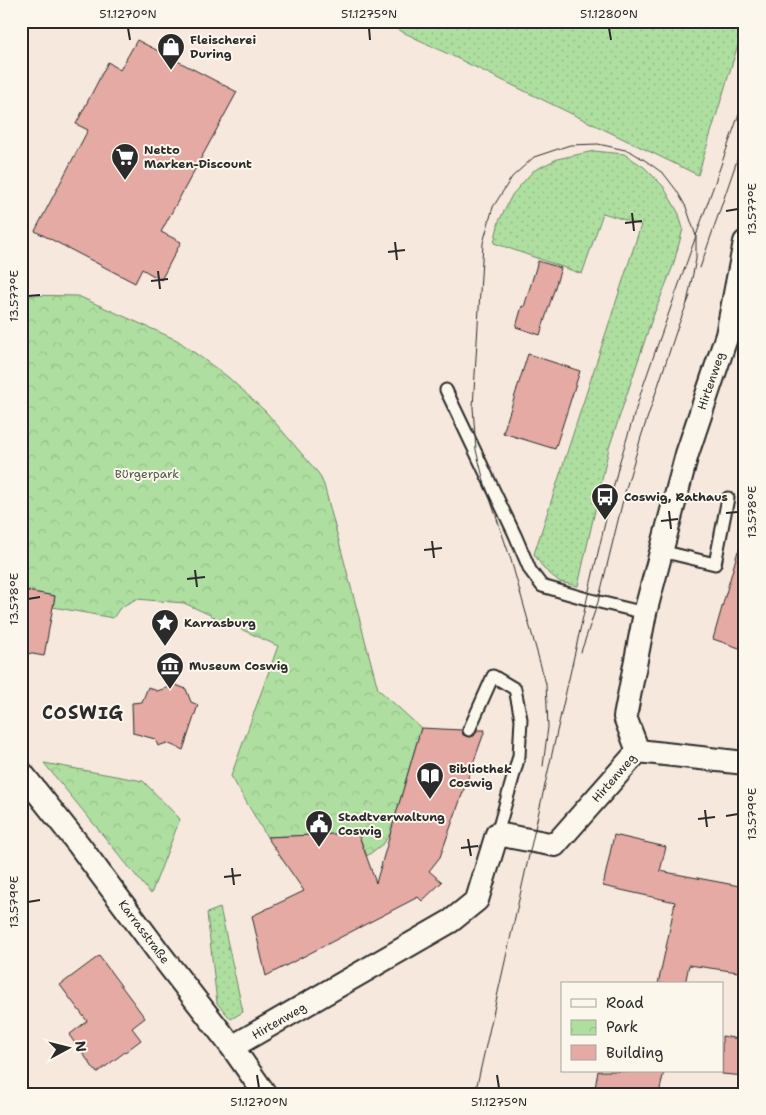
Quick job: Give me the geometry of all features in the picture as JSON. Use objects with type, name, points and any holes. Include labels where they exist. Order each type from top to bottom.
[{"type":"street","name":"Hirtenweg","points":[[232,1047],[451,921],[478,900],[497,834],[555,845],[638,751],[625,717],[645,613],[687,454],[727,335],[745,242]]},
{"type":"street","points":[[638,751],[745,763]]},
{"type":"street","name":"Karrasstraße","points":[[21,772],[79,845],[156,950],[232,1047],[265,1094]]},
{"type":"lane","points":[[446,390],[500,501],[530,570],[542,586],[645,613]]},
{"type":"lane","points":[[661,551],[715,564],[728,498]]},
{"type":"lane","points":[[469,730],[493,676],[515,689],[521,719],[519,756],[497,834]]},
{"type":"green space","points":[[380,21],[745,21],[745,22],[698,175]]},
{"type":"green space","points":[[594,151],[624,154],[644,167],[663,186],[679,214],[683,229],[673,266],[652,319],[609,448],[578,586],[560,582],[544,569],[534,554],[641,225],[603,213],[582,274],[494,243],[499,221],[512,195],[533,171],[557,159]]},
{"type":"green space","name":"Bürgerpark","points":[[21,295],[78,296],[177,340],[228,377],[266,412],[319,474],[324,485],[378,689],[421,728],[391,832],[384,843],[367,856],[358,833],[267,837],[231,776],[278,646],[184,603],[136,599],[120,608],[113,618],[53,607],[55,596],[21,590]]},
{"type":"green space","points":[[44,763],[143,781],[180,819],[151,894]]},
{"type":"green space","points":[[220,908],[243,1012],[231,1019],[217,1003],[207,913]]},
{"type":"building","name":"Netto Marken-Discount","points":[[137,40],[237,92],[161,232],[181,242],[161,280],[142,269],[135,283],[35,231],[88,130],[76,124],[108,62],[120,70]]},
{"type":"building","points":[[538,261],[561,268],[540,335],[516,327]]},
{"type":"building","points":[[528,354],[580,371],[555,449],[503,433]]},
{"type":"building","points":[[738,551],[745,552],[745,650],[713,639]]},
{"type":"building","points":[[21,590],[55,596],[44,656],[21,652]]},
{"type":"building","points":[[176,685],[186,689],[191,702],[198,705],[183,750],[167,743],[158,746],[155,739],[133,733],[132,703],[142,702],[148,687],[157,691]]},
{"type":"building","name":"Stadtverwaltung Coswig","points":[[421,728],[462,730],[463,735],[469,737],[474,736],[477,730],[485,730],[440,857],[429,871],[442,882],[422,901],[418,897],[266,976],[252,916],[304,891],[267,837],[358,833],[376,883]]},
{"type":"building","points":[[614,835],[666,847],[660,871],[745,887],[745,973],[689,965],[685,982],[658,982],[675,902],[603,886]]},
{"type":"building","points":[[99,956],[145,1018],[132,1028],[141,1040],[97,1073],[69,1035],[87,1021],[60,985]]},
{"type":"building","points":[[724,1036],[745,1040],[745,1076],[722,1074],[724,1072]]},
{"type":"building","points":[[598,1072],[664,1072],[659,1094],[594,1094]]},
{"type":"tram line","points":[[475,1094],[619,464],[642,389],[745,97]]},
{"type":"tram line","points":[[700,268],[745,137]]},
{"type":"tram line","points":[[543,766],[548,727],[546,684],[511,560],[484,481],[476,450],[473,407],[483,243],[493,207],[512,177],[534,157],[570,145],[598,144],[630,151],[664,174],[686,207],[696,236],[696,259],[687,303]]},
{"type":"tram line","points":[[581,652],[598,602],[625,492],[641,437],[690,296]]},
{"type":"place","name":"Fleischerei During","points":[[171,71]]},
{"type":"place","name":"Netto Marken-Discount","points":[[125,181]]},
{"type":"place","name":"Coswig, Rathaus","points":[[605,521]]},
{"type":"place","name":"Karrasburg","points":[[165,647]]},
{"type":"place","name":"Museum Coswig","points":[[170,690]]},
{"type":"place","name":"Bibliothek Coswig","points":[[430,800]]},
{"type":"place","name":"Stadtverwaltung Coswig","points":[[319,848]]},
{"type":"district","name":"COSWIG","points":[[83,713]]}]
